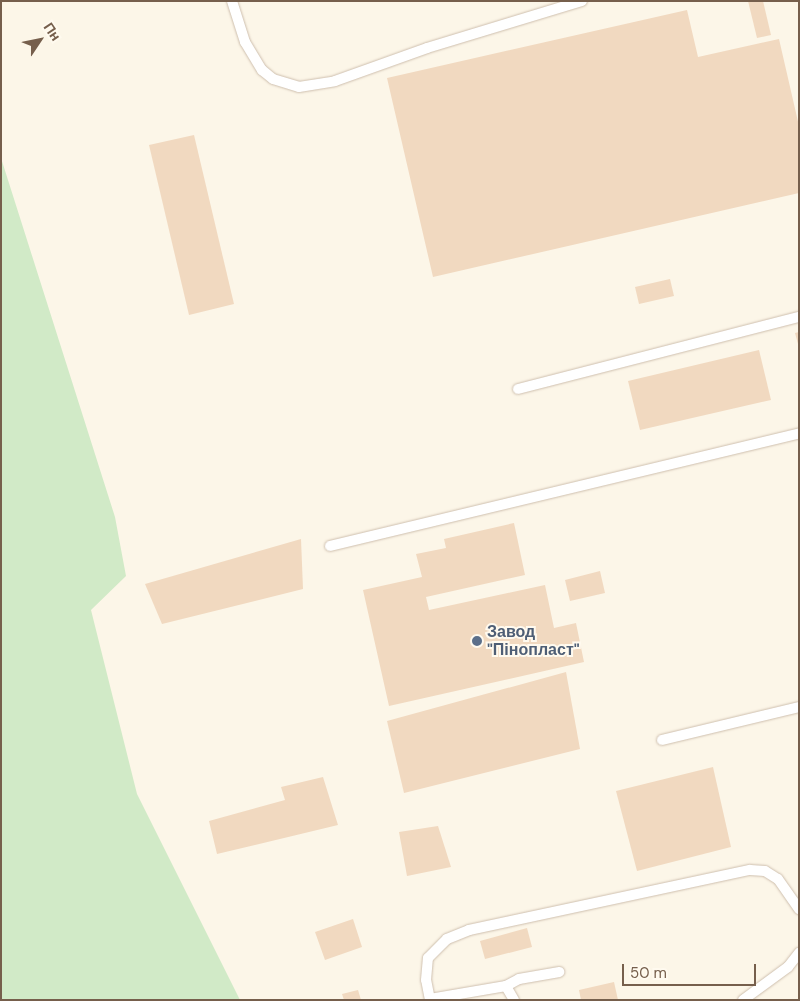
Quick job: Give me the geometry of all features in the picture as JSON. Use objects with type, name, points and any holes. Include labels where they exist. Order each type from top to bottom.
[{"type":"lane","points":[[232,1],[245,42],[262,70],[273,79],[299,87],[335,82],[427,48],[582,1]]},
{"type":"lane","points":[[518,389],[799,317]]},
{"type":"lane","points":[[330,546],[799,433]]},
{"type":"lane","points":[[662,740],[799,707]]},
{"type":"lane","points":[[559,972],[519,979],[506,986],[430,1000],[426,980],[428,958],[447,939],[469,930],[750,870],[765,871],[778,879],[799,909]]},
{"type":"lane","points":[[743,1000],[788,967],[799,952]]},
{"type":"lane","points":[[506,986],[514,1000]]},
{"type":"green space","points":[[1,158],[115,517],[126,576],[91,610],[137,794],[240,1000],[1,1000]]},
{"type":"building","points":[[748,1],[763,1],[771,35],[757,38]]},
{"type":"building","points":[[687,10],[698,57],[779,39],[799,126],[799,193],[433,277],[387,78]]},
{"type":"building","points":[[194,135],[234,304],[189,315],[149,145]]},
{"type":"building","points":[[670,279],[674,296],[639,304],[635,287]]},
{"type":"building","points":[[799,332],[799,344],[798,344],[795,333]]},
{"type":"building","points":[[759,350],[771,400],[640,430],[628,381]]},
{"type":"building","points":[[514,523],[525,575],[426,597],[429,610],[545,585],[554,628],[576,623],[584,662],[389,706],[363,590],[422,577],[416,554],[446,548],[444,539]]},
{"type":"building","points":[[301,539],[303,589],[162,624],[145,584]]},
{"type":"building","points":[[600,571],[605,593],[570,601],[565,580]]},
{"type":"building","points":[[566,672],[580,749],[404,793],[387,721]]},
{"type":"building","points":[[713,767],[731,847],[637,871],[616,791]]},
{"type":"building","points":[[323,777],[338,825],[217,854],[209,821],[285,800],[281,787]]},
{"type":"building","points":[[438,826],[451,867],[407,876],[399,832]]},
{"type":"building","points":[[353,919],[362,947],[325,960],[315,932]]},
{"type":"building","points":[[527,928],[532,947],[485,959],[480,941]]},
{"type":"building","points":[[614,982],[618,1000],[581,1000],[579,990]]},
{"type":"building","points":[[358,990],[361,1000],[344,1000],[342,994]]},
{"type":"place","name":"Завод \"Пінопласт\"","points":[[477,641]]}]
